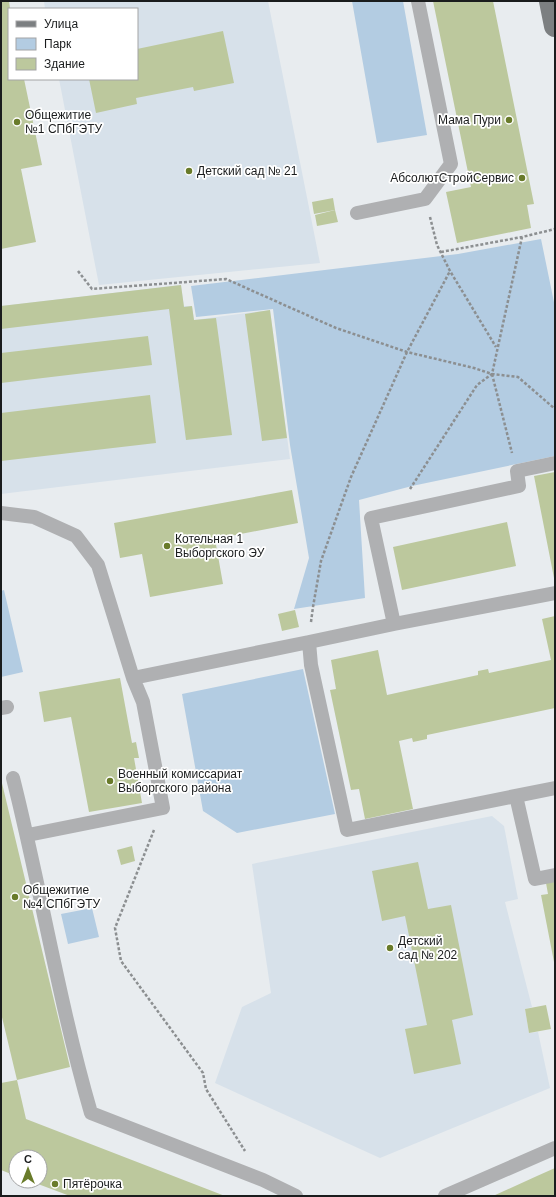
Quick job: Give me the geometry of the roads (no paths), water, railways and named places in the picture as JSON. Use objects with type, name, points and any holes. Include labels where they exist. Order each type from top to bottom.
[{"type":"main road","points":[[550,1],[555,26]]},
{"type":"lane","points":[[357,213],[425,199],[452,164],[418,1]]},
{"type":"lane","points":[[394,624],[371,518],[519,486],[517,471],[555,462]]},
{"type":"lane","points":[[1,513],[34,517],[76,536],[98,565],[133,678],[143,702],[163,808],[28,835]]},
{"type":"lane","points":[[133,678],[394,624],[555,593]]},
{"type":"lane","points":[[310,642],[310,665],[347,830],[555,788]]},
{"type":"lane","points":[[13,778],[28,835],[76,1064],[91,1113],[263,1180],[296,1196]]},
{"type":"lane","points":[[516,796],[535,879],[555,875]]},
{"type":"lane","points":[[444,1196],[555,1148]]},
{"type":"place","name":"Мама Пури","points":[[509,120]]},
{"type":"place","name":"Общежитие №1 СПбГЭТУ","points":[[17,122]]},
{"type":"place","name":"Детский сад № 21","points":[[189,171]]},
{"type":"place","name":"АбсолютСтройСервис","points":[[522,178]]},
{"type":"place","name":"Котельная 1 Выборгского ЭУ","points":[[167,546]]},
{"type":"place","name":"Военный комиссариат Выборгского района","points":[[110,781]]},
{"type":"place","name":"Общежитие №4 СПбГЭТУ","points":[[15,897]]},
{"type":"place","name":"Детский сад № 202","points":[[390,948]]},
{"type":"place","name":"Пятёрочка","points":[[55,1184]]}]
